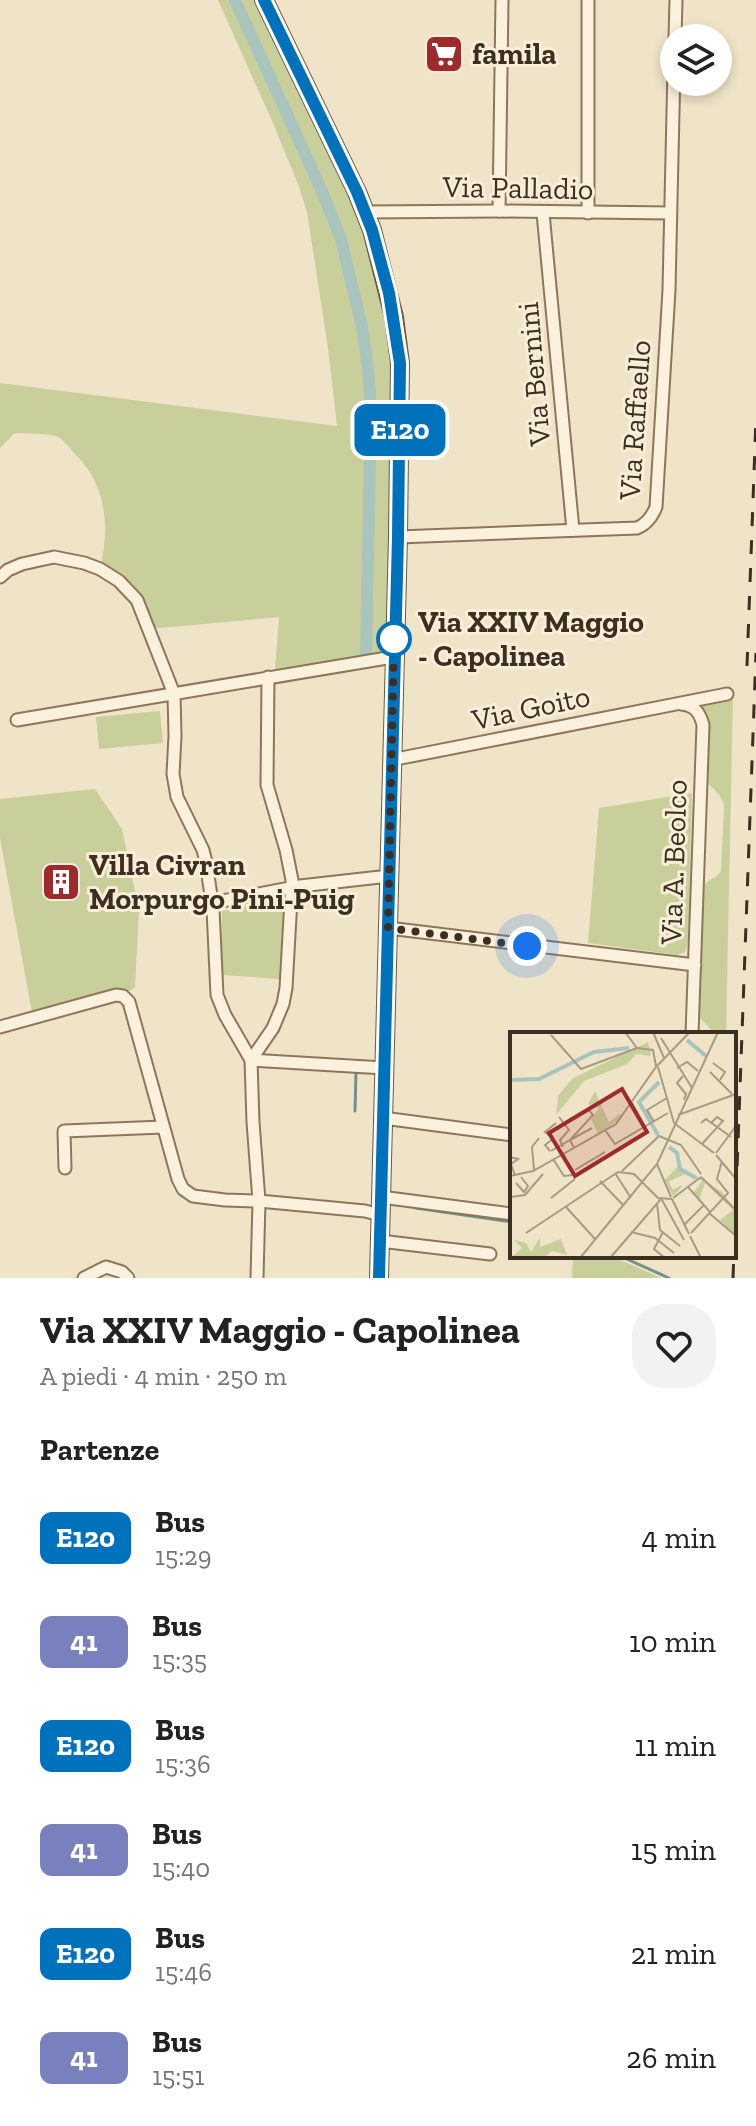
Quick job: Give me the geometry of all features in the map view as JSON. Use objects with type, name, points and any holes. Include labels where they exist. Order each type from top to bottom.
[{"type":"street","points":[[264,0],[365,212],[389,293],[398,350],[398,537],[379,1278]]},
{"type":"street","points":[[499,211],[502,0]]},
{"type":"street","points":[[588,0],[588,213]]},
{"type":"street","points":[[675,24],[676,0]]},
{"type":"street","name":"Via Raffaello","points":[[398,537],[637,528],[653,515],[656,507],[669,290],[673,96]]},
{"type":"street","name":"Via Palladio","points":[[365,212],[670,213]]},
{"type":"street","name":"Via Bernini","points":[[543,213],[573,530]]},
{"type":"street","points":[[0,577],[22,564],[54,557],[84,563],[119,581],[137,600],[174,694],[173,774],[177,797],[203,850],[212,903],[217,995],[251,1060],[259,1201],[257,1278]]},
{"type":"street","points":[[17,720],[393,657]]},
{"type":"street","points":[[251,1060],[273,1028],[283,1004],[292,889],[286,850],[267,785],[268,677]]},
{"type":"street","name":"Via Goito","points":[[391,760],[727,694]]},
{"type":"street","name":"Via A. Beolco","points":[[681,704],[695,709],[703,725],[692,1032]]},
{"type":"street","points":[[212,903],[389,876]]},
{"type":"street","points":[[388,928],[695,965]]},
{"type":"street","points":[[0,1027],[116,995],[123,996],[129,1002],[183,1189],[193,1196],[206,1198],[365,1211],[380,1215]]},
{"type":"street","points":[[251,1060],[384,1068]]},
{"type":"street","points":[[383,1118],[510,1135]]},
{"type":"street","points":[[65,1168],[64,1131],[163,1127]]},
{"type":"street","points":[[381,1197],[510,1214]]},
{"type":"street","points":[[380,1241],[490,1254]]},
{"type":"street","points":[[84,1278],[106,1267],[122,1272],[128,1278]]},
{"type":"green space","points":[[218,0],[264,0],[357,192],[394,317],[393,657],[370,661],[361,656],[278,670],[275,669],[279,617],[160,628],[148,626],[137,600],[100,569],[105,538],[103,508],[100,493],[86,466],[65,442],[54,436],[15,433],[0,448],[0,383],[337,426],[307,212],[272,121]]},
{"type":"green space","points":[[733,696],[726,1032],[713,1032],[699,1017],[704,886],[721,871],[724,805],[708,783],[709,717],[701,704],[703,701]]},
{"type":"green space","points":[[160,711],[163,743],[99,749],[96,717]]},
{"type":"green space","points":[[95,789],[122,829],[139,910],[135,987],[123,996],[33,1018],[0,838],[0,799]]},
{"type":"green space","points":[[692,793],[688,943],[685,952],[678,955],[588,943],[599,808]]},
{"type":"green space","points":[[278,900],[285,906],[280,979],[222,975],[222,911]]},
{"type":"green space","points":[[573,1258],[616,1258],[661,1278],[572,1278]]},
{"type":"waterway","points":[[235,0],[341,239],[362,327],[371,409],[366,654]]},
{"type":"waterway","points":[[355,1111],[356,1071]]},
{"type":"waterway","points":[[416,1208],[510,1222]]},
{"type":"waterway","points":[[624,1258],[669,1278]]},
{"type":"railway","points":[[747,666],[756,418]]},
{"type":"railway","points":[[736,1196],[756,653]]},
{"type":"railway","points":[[733,1278],[734,1258]]},
{"type":"bus line","name":"E120","points":[[264,0],[357,192],[372,230],[389,293],[400,363],[379,1278]]},
{"type":"place","name":"famila","points":[[444,54]]},
{"type":"place","name":"Via XXIV Maggio - Capolinea","points":[[394,639]]},
{"type":"place","name":"Villa Civran Morpurgo Pini-Puig","points":[[61,882]]},
{"type":"route","points":[[394,639],[388,928],[527,946]]}]
